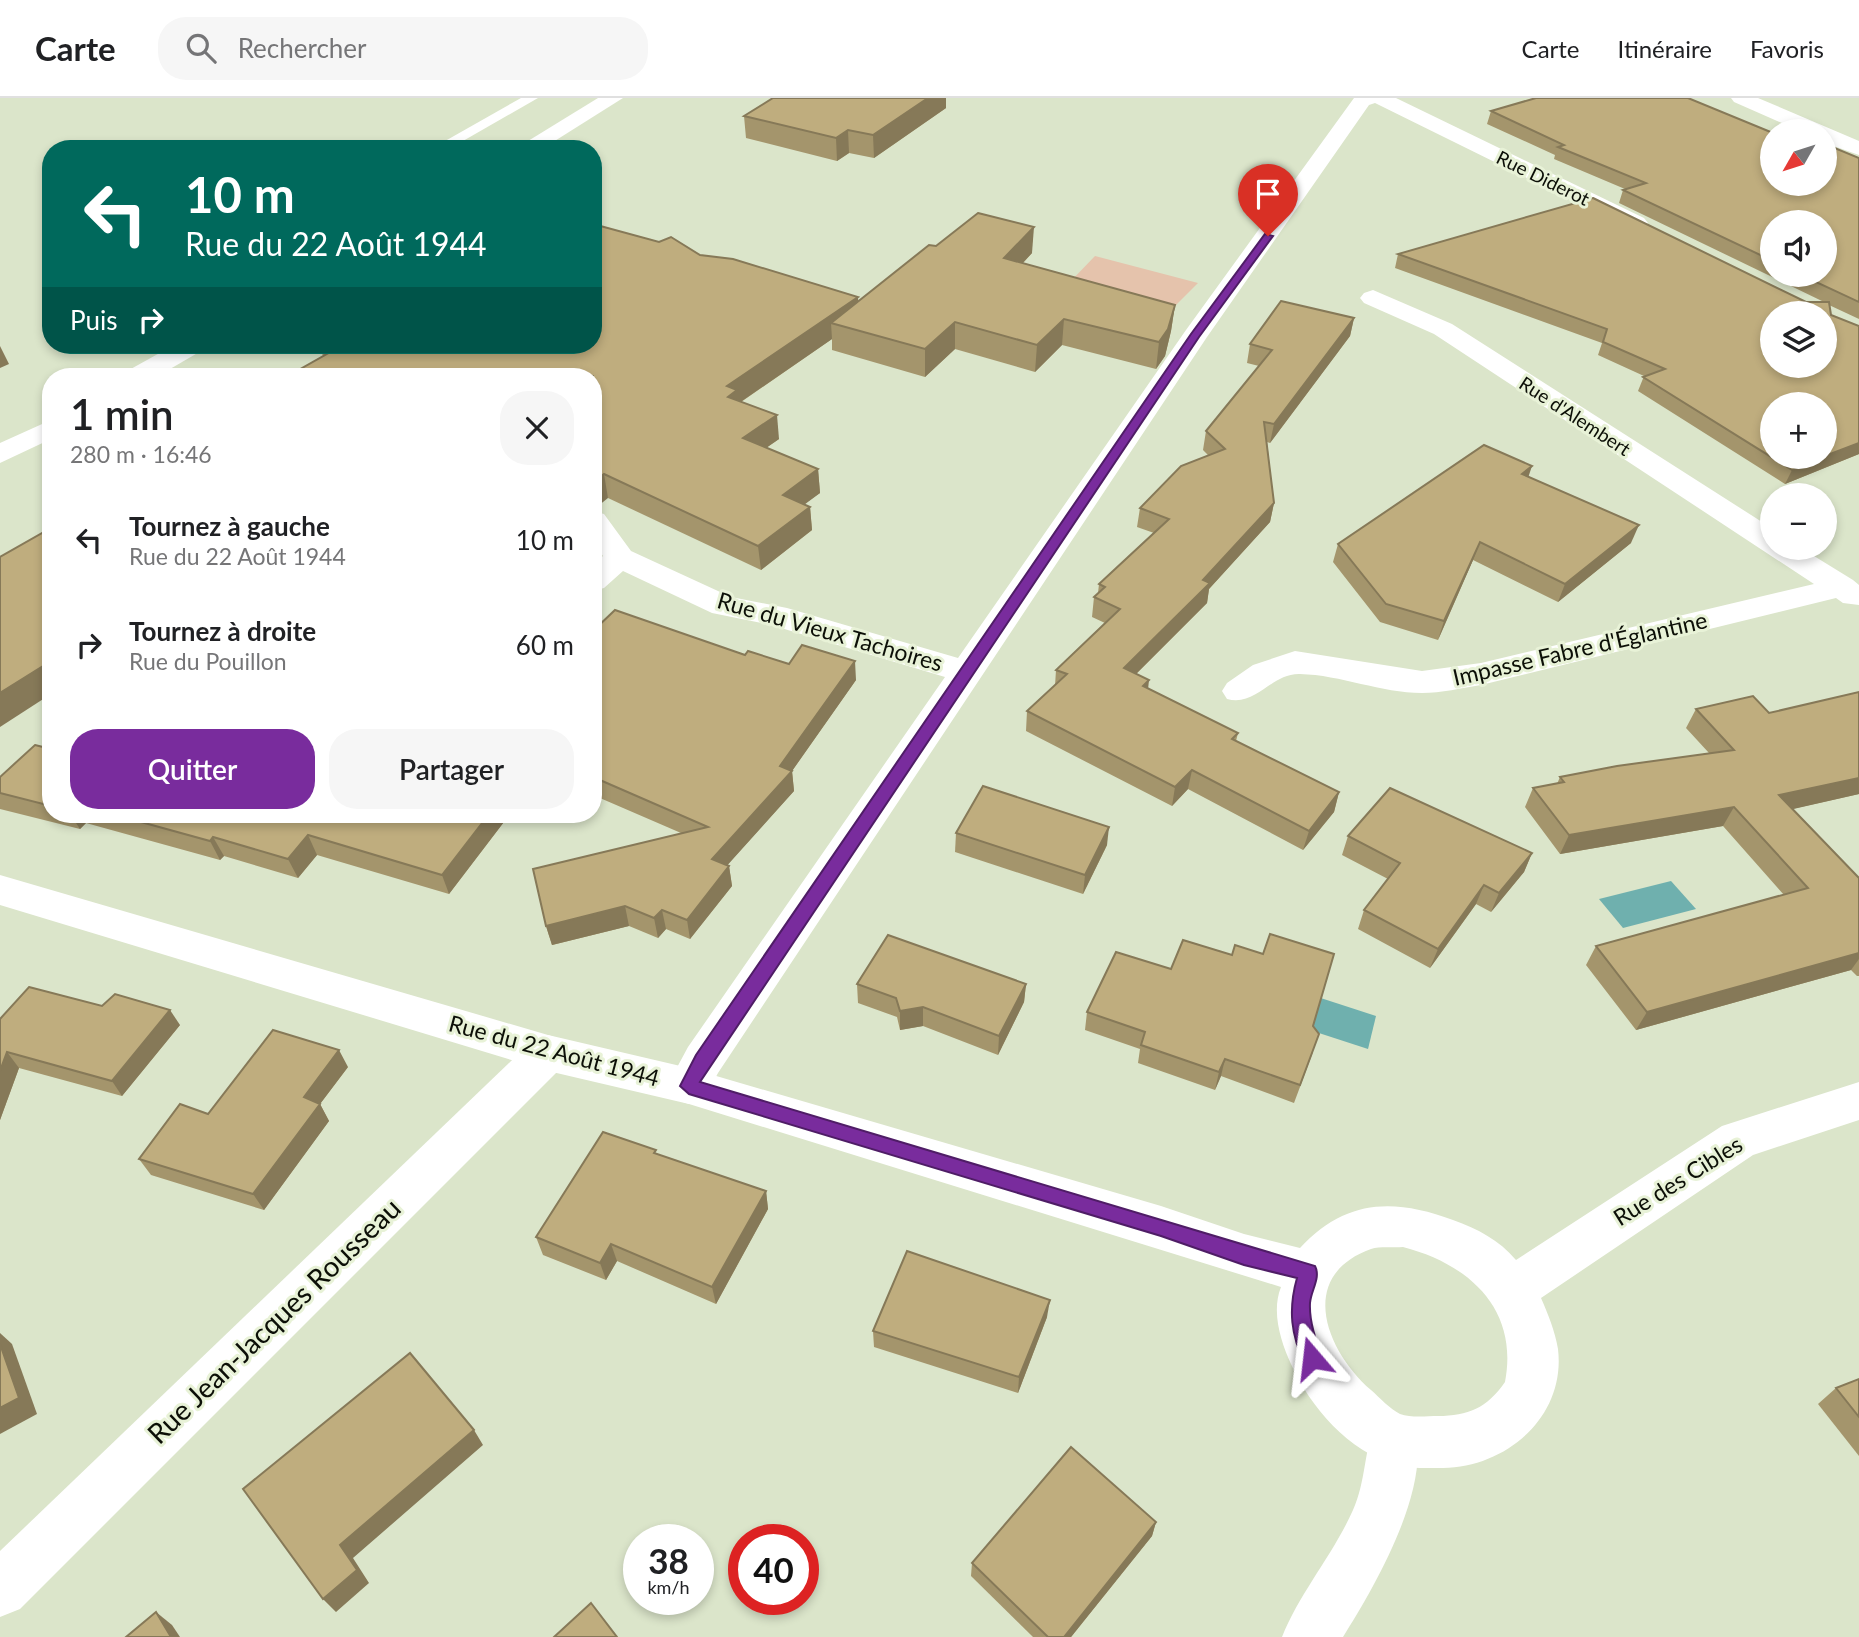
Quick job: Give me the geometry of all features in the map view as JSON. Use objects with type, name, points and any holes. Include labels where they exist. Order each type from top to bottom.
[{"type":"street","points":[[542,140],[614,98]]},
{"type":"street","points":[[689,1086],[703,1060],[1195,336],[1362,101],[1370,98]]},
{"type":"street","name":"Rue Diderot","points":[[1380,98],[1658,234]]},
{"type":"street","points":[[1741,98],[1789,119]]},
{"type":"street","points":[[1838,140],[1859,149]]},
{"type":"street","name":"Rue d'Alembert","points":[[1373,298],[1443,329],[1760,535]]},
{"type":"street","points":[[153,368],[177,354]]},
{"type":"street","points":[[0,454],[42,433]]},
{"type":"street","name":"Rue du Vieux Tachoires","points":[[602,533],[620,558],[723,606],[775,615],[968,672]]},
{"type":"street","points":[[602,573],[620,558]]},
{"type":"street","points":[[1799,560],[1850,593]]},
{"type":"street","name":"Impasse Fabre d'Églantine","points":[[1240,691],[1265,673],[1295,662],[1422,682],[1481,674],[1850,593]]},
{"type":"street","name":"Rue du 22 Août 1944","points":[[0,890],[548,1053],[689,1086],[1161,1227],[1244,1256],[1308,1272]]},
{"type":"street","name":"Rue Jean-Jacques Rousseau","points":[[0,1589],[548,1053]]},
{"type":"street","name":"Rue des Cibles","points":[[1511,1290],[1738,1140],[1859,1101]]},
{"type":"street","points":[[1403,1226],[1443,1236],[1480,1258],[1511,1290],[1528,1321],[1534,1355],[1530,1386],[1515,1412],[1490,1433],[1459,1442],[1394,1439],[1349,1407],[1321,1375],[1304,1340],[1300,1304],[1308,1272],[1332,1245],[1364,1229],[1403,1226]]},
{"type":"street","points":[[1310,1637],[1351,1574],[1381,1511],[1394,1439]]},
{"type":"lane","points":[[454,140],[531,98]]},
{"type":"shaded area","points":[[1095,256],[1198,283],[1174,307],[1070,282]]},
{"type":"water","points":[[1671,881],[1696,909],[1623,928],[1599,899]]},
{"type":"water","points":[[1293,989],[1376,1016],[1368,1049],[1282,1021]]},
{"type":"building","points":[[773,98],[928,98],[873,135],[848,130],[836,138],[744,116]]},
{"type":"building","points":[[1536,98],[1688,98],[1760,128],[1760,196],[1838,196],[1838,149],[1859,158],[1859,302],[1827,287],[1837,287],[1837,210],[1760,210],[1760,255],[1623,190],[1646,183],[1558,147],[1564,145],[1491,111]]},
{"type":"building","points":[[1593,198],[1760,280],[1760,287],[1775,287],[1804,301],[1760,301],[1760,378],[1837,378],[1837,317],[1859,326],[1859,443],[1837,451],[1837,392],[1760,392],[1760,450],[1643,377],[1665,369],[1603,342],[1607,329],[1398,254]]},
{"type":"building","points":[[978,213],[1034,227],[1004,258],[1175,305],[1168,329],[1159,342],[1064,319],[1037,345],[955,322],[925,349],[831,323],[929,245],[936,246]]},
{"type":"building","points":[[602,226],[659,242],[671,237],[700,255],[733,259],[858,297],[727,386],[737,390],[728,397],[777,415],[743,438],[818,469],[783,495],[810,507],[758,546],[604,474],[602,476],[602,368],[302,368],[327,354],[602,354]]},
{"type":"building","points":[[1281,301],[1354,318],[1274,424],[1264,422],[1274,503],[1203,580],[1210,583],[1124,668],[1149,680],[1143,686],[1238,733],[1232,739],[1339,792],[1309,831],[1192,770],[1175,787],[1027,711],[1067,674],[1056,670],[1120,609],[1094,597],[1105,587],[1099,584],[1169,519],[1140,508],[1181,466],[1225,449],[1206,431],[1272,350],[1250,344]]},
{"type":"building","points":[[1484,445],[1532,466],[1522,474],[1639,525],[1565,584],[1480,542],[1444,621],[1386,604],[1338,544]]},
{"type":"building","points":[[42,533],[42,667],[0,693],[0,557]]},
{"type":"building","points":[[615,610],[745,655],[748,651],[789,664],[802,645],[855,661],[780,766],[792,771],[712,859],[729,866],[687,920],[662,910],[654,918],[625,906],[546,926],[533,869],[708,827],[602,781],[602,622]]},
{"type":"building","points":[[1859,692],[1859,778],[1779,795],[1859,878],[1859,953],[1647,1012],[1596,946],[1808,888],[1734,807],[1569,835],[1533,788],[1564,782],[1560,777],[1617,766],[1734,750],[1696,709],[1753,696],[1769,713]]},
{"type":"building","points":[[35,745],[42,747],[42,804],[0,793],[0,777]]},
{"type":"building","points":[[983,786],[1109,827],[1085,875],[956,833]]},
{"type":"building","points":[[1390,788],[1532,853],[1499,893],[1484,885],[1438,949],[1364,910],[1400,863],[1348,836]]},
{"type":"building","points":[[145,823],[482,823],[442,875],[308,835],[288,859],[213,837],[210,841]]},
{"type":"building","points":[[1270,934],[1334,954],[1313,1026],[1319,1034],[1300,1085],[1225,1059],[1219,1072],[1141,1045],[1145,1032],[1087,1012],[1116,952],[1171,969],[1183,940],[1232,955],[1235,945],[1263,954]]},
{"type":"building","points":[[888,935],[1026,984],[999,1036],[923,1007],[900,1011],[896,998],[857,984]]},
{"type":"building","points":[[29,987],[102,1006],[115,994],[170,1010],[112,1081],[7,1052],[0,1071],[0,1019]]},
{"type":"building","points":[[273,1030],[339,1050],[304,1097],[320,1104],[253,1194],[139,1159],[180,1104],[208,1114]]},
{"type":"building","points":[[603,1132],[656,1150],[654,1153],[766,1191],[712,1287],[611,1244],[600,1263],[536,1237]]},
{"type":"building","points":[[907,1251],[1050,1300],[1019,1377],[873,1331]]},
{"type":"building","points":[[0,1344],[19,1398],[0,1408]]},
{"type":"building","points":[[410,1353],[474,1430],[340,1545],[357,1570],[323,1599],[243,1489]]},
{"type":"building","points":[[1859,1379],[1859,1417],[1836,1388]]},
{"type":"building","points":[[1071,1447],[1156,1522],[1064,1637],[1048,1637],[972,1563]]},
{"type":"building","points":[[591,1603],[617,1637],[554,1637]]},
{"type":"building","points":[[156,1612],[171,1637],[126,1637]]},
{"type":"route","points":[[1268,236],[1195,336],[703,1060],[689,1086],[1161,1227],[1244,1256],[1308,1272],[1300,1304],[1304,1340],[1312,1358]]}]
